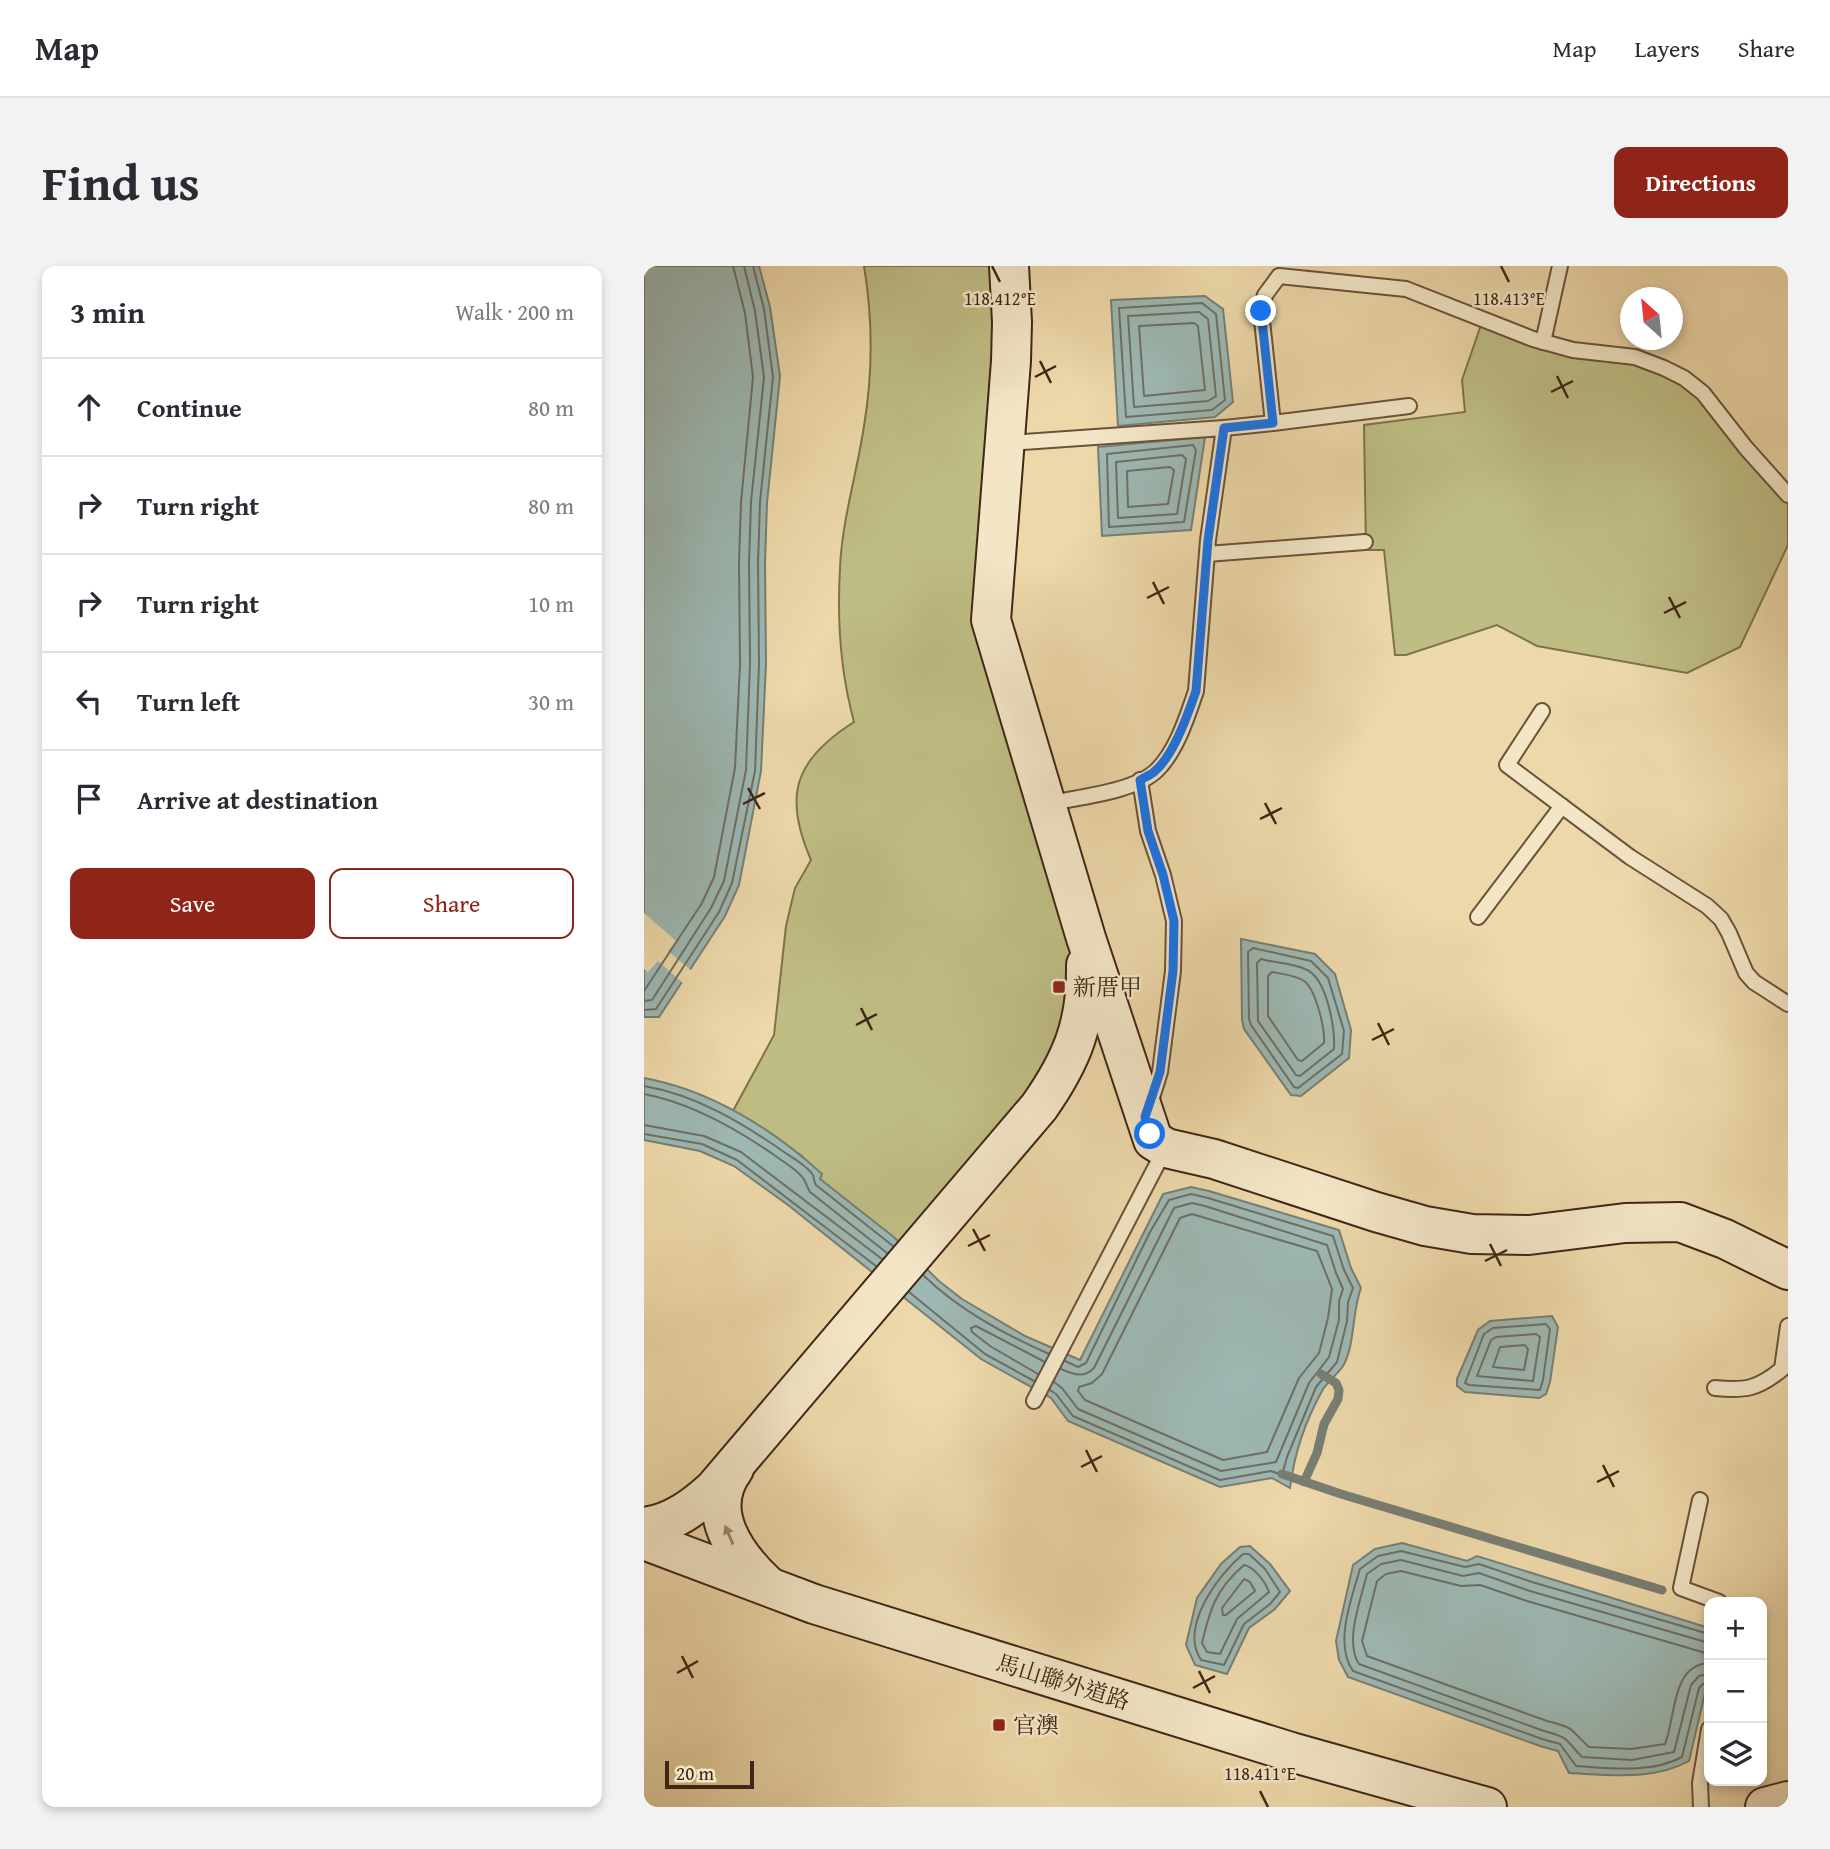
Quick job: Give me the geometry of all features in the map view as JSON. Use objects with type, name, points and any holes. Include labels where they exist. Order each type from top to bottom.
[{"type":"street","points":[[1009,266],[1012,322],[1006,443],[991,620],[1086,938],[1156,1133],[1214,1159],[1401,1219],[1472,1234],[1529,1236],[1625,1223],[1680,1222],[1725,1238],[1788,1270]]},
{"type":"street","points":[[770,1588],[737,1553],[725,1529],[721,1508],[722,1490],[729,1475],[1055,1085],[1069,1059],[1084,1011],[1086,938]]},
{"type":"street","points":[[708,1564],[684,1545],[680,1533],[682,1523],[742,1458]]},
{"type":"street","points":[[644,1527],[656,1526],[698,1504]]},
{"type":"street","name":"馬山聯外道路","points":[[644,1539],[826,1608],[1291,1752],[1487,1807]]},
{"type":"lane","points":[[1543,342],[1560,266]]},
{"type":"lane","points":[[1273,423],[1261,319],[1265,295],[1282,271],[1406,289],[1543,342],[1573,351],[1635,358],[1684,378],[1703,393],[1746,448],[1788,495]]},
{"type":"lane","points":[[1006,443],[1224,428],[1409,406]]},
{"type":"lane","points":[[1046,804],[1127,786],[1155,772],[1166,759],[1189,713],[1196,691],[1207,554],[1224,428]]},
{"type":"lane","points":[[1207,554],[1366,542]]},
{"type":"lane","points":[[1542,711],[1507,765],[1630,857],[1707,906],[1721,919],[1746,973],[1754,982],[1788,1004]]},
{"type":"lane","points":[[1034,1401],[1065,1344],[1156,1133],[1160,1072],[1173,971],[1174,921],[1163,875],[1148,831],[1140,780]]},
{"type":"lane","points":[[1478,917],[1562,806]]},
{"type":"lane","points":[[1715,1388],[1738,1390],[1768,1381],[1782,1369],[1788,1326]]},
{"type":"lane","points":[[1700,1500],[1681,1588],[1705,1597]]},
{"type":"lane","points":[[1702,1807],[1700,1783],[1704,1759]]},
{"type":"shaded area","points":[[864,266],[1009,266],[998,550],[1020,718],[1084,1011],[912,1254],[820,1179],[802,1156],[733,1111],[774,1035],[786,926],[795,888],[811,860],[797,817],[796,798],[800,781],[807,765],[818,751],[854,722],[843,666],[839,587],[841,550],[869,386],[871,346]]},
{"type":"shaded area","points":[[1483,319],[1684,378],[1788,495],[1788,545],[1740,647],[1687,673],[1537,646],[1497,625],[1406,655],[1395,655],[1384,550],[1366,550],[1364,425],[1465,412],[1462,380]]},
{"type":"water","points":[[644,266],[759,266],[770,307],[780,376],[767,503],[766,664],[761,771],[739,885],[725,916],[659,1017],[644,1017]]},
{"type":"water","points":[[1205,296],[1223,309],[1233,402],[1215,417],[1118,426],[1111,300]]},
{"type":"water","points":[[1205,437],[1191,530],[1102,536],[1098,447]]},
{"type":"water","points":[[1241,939],[1315,954],[1335,974],[1351,1030],[1349,1058],[1301,1096],[1291,1095],[1244,1029]]},
{"type":"water","points":[[644,1078],[693,1092],[762,1127],[803,1157],[822,1174],[820,1179],[895,1238],[939,1281],[962,1299],[1025,1336],[1080,1360],[1163,1194],[1191,1187],[1339,1230],[1351,1268],[1361,1288],[1352,1339],[1343,1366],[1324,1388],[1311,1414],[1298,1450],[1290,1488],[1272,1478],[1220,1487],[1068,1421],[1051,1398],[981,1359],[788,1205],[734,1166],[700,1151],[644,1140]]},
{"type":"water","points":[[1552,1316],[1558,1327],[1546,1394],[1539,1398],[1465,1392],[1457,1386],[1457,1379],[1478,1330],[1490,1321]]},
{"type":"water","points":[[1402,1543],[1467,1561],[1477,1556],[1704,1626],[1704,1697],[1689,1761],[1661,1772],[1646,1774],[1569,1773],[1558,1751],[1348,1677],[1339,1660],[1336,1641],[1353,1565],[1375,1549]]},
{"type":"water","points":[[1250,1546],[1270,1564],[1290,1591],[1275,1609],[1249,1628],[1227,1674],[1195,1665],[1186,1645],[1197,1598],[1221,1564],[1240,1547]]},
{"type":"pier","points":[[644,913],[676,941],[668,951],[692,971],[684,984],[658,961],[648,972],[644,969]]},
{"type":"waterway","points":[[1304,1482],[1317,1453],[1324,1424],[1338,1399],[1339,1390],[1336,1383],[1321,1374]]},
{"type":"waterway","points":[[1282,1474],[1662,1590]]},
{"type":"place","name":"新厝甲","points":[[1059,987]]},
{"type":"place","name":"官澳","points":[[999,1725]]},
{"type":"route","points":[[1150,1134],[1145,1117],[1160,1072],[1173,971],[1174,921],[1163,875],[1148,831],[1140,780],[1155,772],[1166,759],[1189,713],[1196,691],[1208,540],[1224,428],[1273,423],[1261,311]]}]
